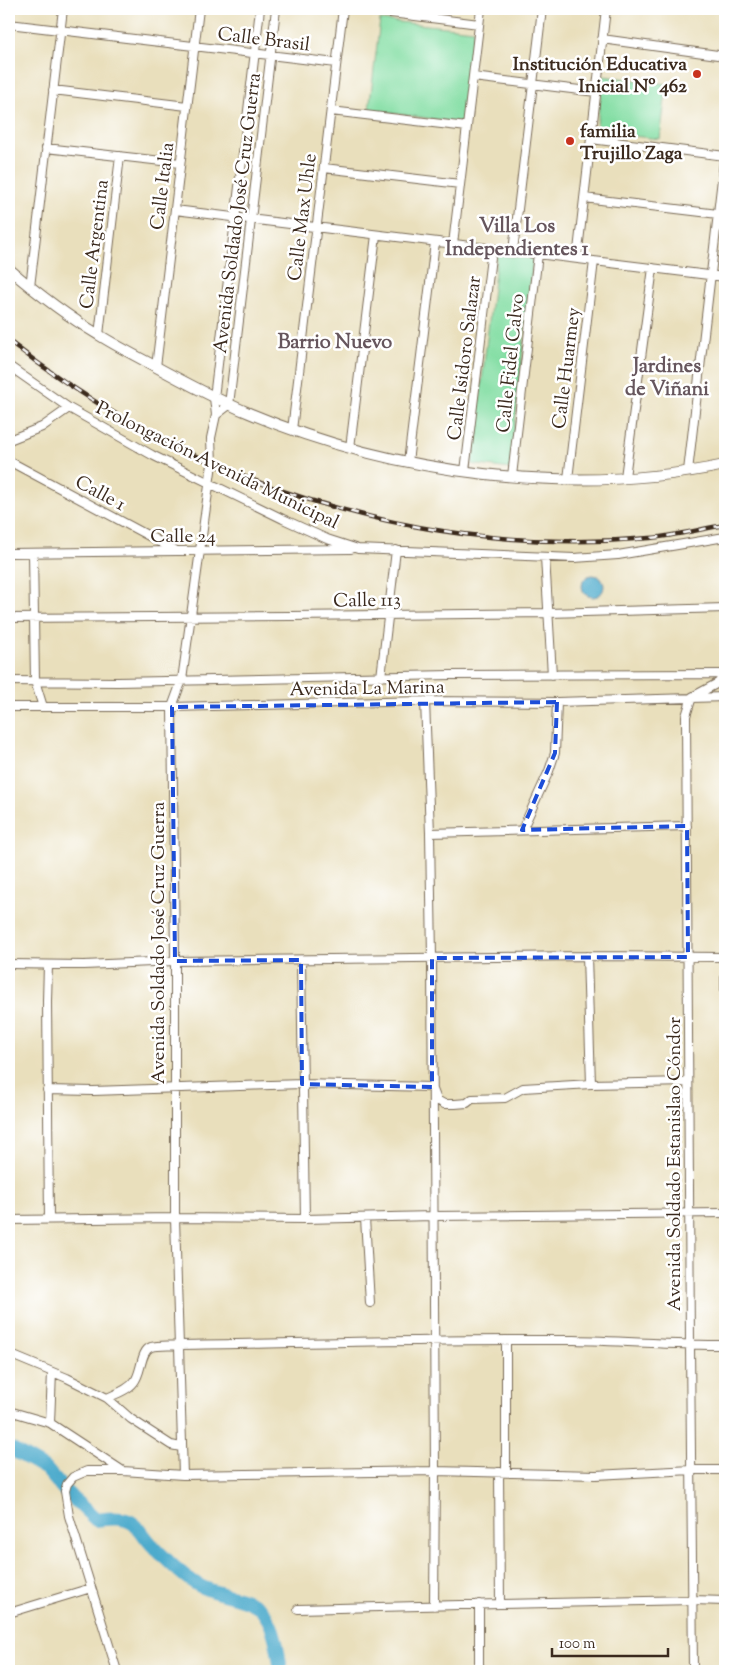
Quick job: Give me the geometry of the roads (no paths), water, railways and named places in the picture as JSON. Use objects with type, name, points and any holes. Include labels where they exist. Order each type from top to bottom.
[{"type":"main road","points":[[9,269],[68,316],[214,398],[292,430],[350,448],[408,462],[465,472],[568,479],[625,477],[688,471],[725,465]]},
{"type":"street","points":[[30,287],[63,9]]},
{"type":"street","name":"Calle Italia","points":[[156,367],[199,9]]},
{"type":"street","name":"Avenida Soldado José Cruz Guerra","points":[[183,1475],[175,1218],[175,961],[172,707],[182,680],[212,464],[212,438],[216,415],[214,398],[260,9]]},
{"type":"street","name":"Avenida Soldado José Cruz Guerra","points":[[229,405],[276,9]]},
{"type":"street","name":"Calle Max Uhle","points":[[292,430],[343,9]]},
{"type":"street","points":[[359,9],[479,24]]},
{"type":"street","points":[[453,244],[481,9]]},
{"type":"street","points":[[513,251],[542,9]]},
{"type":"street","points":[[577,259],[606,9]]},
{"type":"street","name":"Calle Brasil","points":[[9,24],[336,63]]},
{"type":"street","points":[[602,39],[725,56]]},
{"type":"street","points":[[473,77],[596,92]]},
{"type":"street","points":[[53,90],[187,106]]},
{"type":"street","points":[[331,111],[467,127]]},
{"type":"street","points":[[591,139],[725,155],[688,471]]},
{"type":"street","points":[[46,148],[180,163]]},
{"type":"street","name":"Calle Argentina","points":[[99,335],[120,156]]},
{"type":"street","points":[[324,168],[460,184]]},
{"type":"street","points":[[584,198],[718,214]]},
{"type":"street","points":[[175,210],[725,277]]},
{"type":"street","points":[[350,448],[376,234]]},
{"type":"street","points":[[408,462],[435,242]]},
{"type":"street","name":"Calle Isidoro Salazar","points":[[465,472],[492,249]]},
{"type":"street","name":"Calle Fidel Calvo","points":[[512,476],[538,254]]},
{"type":"street","name":"Calle Huarmey","points":[[568,479],[594,261]]},
{"type":"street","points":[[625,477],[653,268]]},
{"type":"street","name":"Prolongación Avenida Municipal","points":[[9,366],[70,408],[124,440],[327,539],[358,549],[574,558],[618,555],[725,538]]},
{"type":"street","points":[[216,415],[229,405]]},
{"type":"street","points":[[9,440],[42,427],[70,408]]},
{"type":"street","name":"Calle 1","points":[[9,461],[177,551]]},
{"type":"street","name":"Calle 24","points":[[9,553],[358,549]]},
{"type":"street","points":[[381,676],[396,550]]},
{"type":"street","points":[[33,553],[36,681],[43,706]]},
{"type":"street","points":[[545,557],[552,675]]},
{"type":"street","name":"Calle 113","points":[[9,618],[549,613],[725,608]]},
{"type":"street","points":[[692,698],[718,682],[725,675]]},
{"type":"street","name":"Avenida La Marina","points":[[9,681],[118,682],[381,676],[725,675]]},
{"type":"street","name":"Avenida Soldado Estanislao Cóndor","points":[[692,698],[686,716],[693,1671]]},
{"type":"street","name":"Avenida La Marina","points":[[9,707],[172,707],[424,701],[557,702],[725,698]]},
{"type":"street","points":[[424,701],[430,833],[432,958],[435,1341],[434,1606]]},
{"type":"street","points":[[522,830],[555,753],[557,702]]},
{"type":"street","points":[[430,833],[687,826]]},
{"type":"street","points":[[587,956],[591,1084]]},
{"type":"street","points":[[9,964],[84,965],[175,961],[587,956],[725,957],[725,1021]]},
{"type":"street","points":[[301,960],[305,1220]]},
{"type":"street","points":[[48,965],[49,1219]]},
{"type":"street","points":[[432,1087],[437,1100],[444,1104],[455,1104],[467,1103],[472,1099],[505,1098],[523,1088],[591,1084],[688,1082]]},
{"type":"street","points":[[47,1090],[174,1089],[302,1084],[432,1087]]},
{"type":"street","points":[[9,1220],[175,1218],[305,1220],[433,1216],[725,1213]]},
{"type":"street","points":[[365,1218],[370,1303]]},
{"type":"street","points":[[500,1604],[506,1340]]},
{"type":"street","points":[[107,1398],[133,1384],[140,1374],[143,1356],[146,1350],[151,1347],[506,1340],[576,1340],[725,1345]]},
{"type":"street","points":[[9,1354],[67,1378],[107,1398],[131,1419],[171,1445],[182,1447]]},
{"type":"street","points":[[50,1423],[52,1372]]},
{"type":"street","points":[[9,1411],[50,1423],[122,1470]]},
{"type":"street","points":[[117,1671],[69,1516],[65,1491],[67,1484],[73,1477],[87,1471],[122,1470],[183,1475],[435,1471],[596,1475],[725,1470]]},
{"type":"street","points":[[9,1613],[91,1588]]},
{"type":"street","points":[[298,1609],[479,1604],[725,1601]]},
{"type":"street","points":[[479,1604],[480,1671]]},
{"type":"water","points":[[593,575],[601,578],[604,586],[601,594],[593,597],[585,594],[582,586],[585,578]]},
{"type":"waterway","points":[[9,1448],[46,1469],[65,1491],[96,1520],[111,1518],[130,1522],[138,1527],[182,1574],[202,1587],[244,1600],[259,1608],[268,1619],[274,1633],[281,1671]]},
{"type":"railway","points":[[9,341],[79,391],[153,434],[230,471],[311,500],[394,522],[478,536],[564,541],[650,538],[725,525]]},
{"type":"place","name":"Institución Educativa Inicial Nº 462","points":[[697,74]]},
{"type":"place","name":"familia Trujillo Zaga","points":[[570,141]]},
{"type":"district","name":"Villa Los Independientes 1","points":[[517,236]]},
{"type":"district","name":"Barrio Nuevo","points":[[335,341]]},
{"type":"district","name":"Jardines de Viñani","points":[[667,376]]}]
